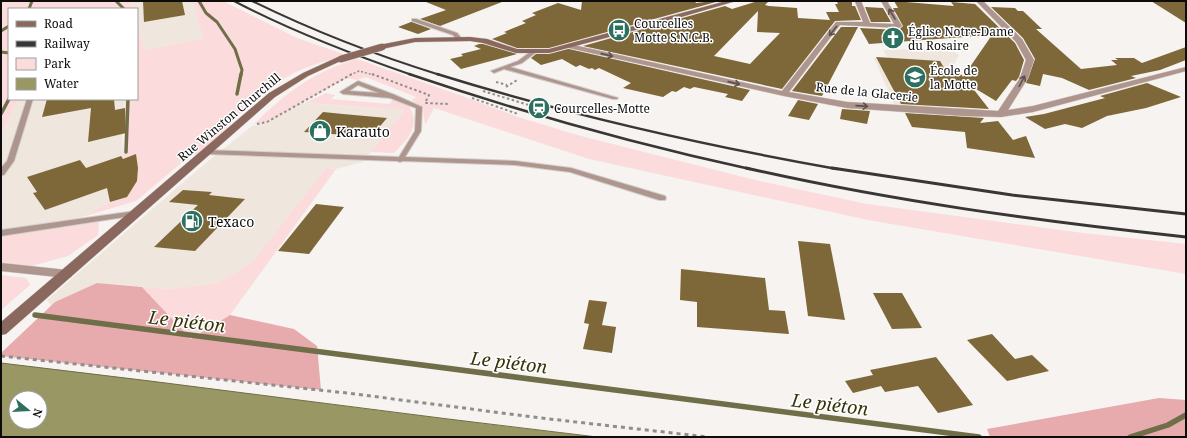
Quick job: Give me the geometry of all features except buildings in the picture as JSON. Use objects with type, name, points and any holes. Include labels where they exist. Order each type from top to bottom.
[{"type":"main road","name":"Rue Winston Churchill","points":[[1,330],[284,86],[321,66],[382,47],[415,40],[459,39],[484,41],[516,51],[549,51],[733,1]]},
{"type":"street","points":[[858,1],[868,25]]},
{"type":"street","points":[[784,94],[838,24],[899,26],[884,1]]},
{"type":"street","points":[[979,1],[1019,41],[1030,60],[1024,78],[1001,114]]},
{"type":"street","name":"Rue de la Glacerie","points":[[569,46],[784,94],[847,105],[964,113],[1001,114],[1033,109],[1186,69]]},
{"type":"street","points":[[1,267],[67,274]]},
{"type":"lane","points":[[414,20],[455,34],[459,39]]},
{"type":"lane","points":[[494,71],[520,62],[533,52]]},
{"type":"lane","points":[[506,68],[615,98]]},
{"type":"lane","points":[[393,96],[343,92],[358,83],[393,96],[419,107],[418,131],[400,160]]},
{"type":"lane","points":[[1,173],[10,161],[30,100]]},
{"type":"lane","points":[[206,152],[515,163],[571,170],[662,198]]},
{"type":"lane","points":[[1,233],[135,213]]},
{"type":"path","points":[[496,82],[508,86]]},
{"type":"path","points":[[482,91],[532,106]]},
{"type":"path","points":[[472,98],[518,114]]},
{"type":"path","points":[[426,104],[449,104]]},
{"type":"path","points":[[1,356],[347,393],[540,418],[708,437]]},
{"type":"shaded area","points":[[131,1],[193,1],[203,39],[144,50],[138,26],[138,8],[132,8]]},
{"type":"shaded area","name":"École de la Motte","points":[[950,48],[959,55],[937,96],[945,107],[894,104],[874,58],[888,58],[883,50]]},
{"type":"shaded area","points":[[18,100],[125,100],[122,140],[123,157],[137,156],[137,178],[127,196],[104,205],[85,216],[12,237],[1,237],[1,135]]},
{"type":"shaded area","points":[[301,103],[405,110],[363,162],[336,169],[326,168],[252,262],[218,283],[170,289],[97,283],[51,306],[47,300],[201,167],[252,126],[267,122]]},
{"type":"shaded area","points":[[97,283],[142,287],[191,339],[230,315],[294,329],[317,346],[321,390],[1,356],[1,353],[55,302]]},
{"type":"shaded area","points":[[1159,398],[1186,400],[1186,437],[990,437],[987,429]]},
{"type":"green space","points":[[1,1],[131,1],[132,8],[8,8],[8,100],[18,100],[1,135]]},
{"type":"green space","points":[[193,1],[223,1],[297,38],[346,55],[305,68],[276,84],[262,94],[235,118],[201,156],[192,154],[136,201],[85,216],[104,205],[127,196],[137,178],[137,156],[123,157],[125,100],[138,100],[138,26],[144,50],[203,39]]},
{"type":"green space","points":[[357,59],[515,116],[577,135],[755,180],[867,204],[1083,233],[1186,244],[1186,274],[868,220],[589,159],[434,108],[425,125],[423,109],[412,100],[416,97],[366,77],[357,80],[347,78],[267,122],[254,124],[301,84],[327,70]]},
{"type":"green space","points":[[326,93],[335,95],[331,99],[389,104],[393,100],[409,106],[414,120],[411,132],[404,143],[394,153],[371,152],[405,110],[305,103]]},
{"type":"green space","points":[[326,168],[336,169],[230,315],[191,339],[142,287],[170,289],[218,283],[252,262]]},
{"type":"green space","points":[[99,222],[98,235],[68,256],[21,269],[1,267],[1,237]]},
{"type":"green space","points":[[1,275],[26,278],[30,285],[1,310]]},
{"type":"water","points":[[1,363],[448,419],[597,437],[1,437]]},
{"type":"waterway","name":"Le piéton","points":[[29,8],[32,1]]},
{"type":"waterway","points":[[116,1],[123,8]]},
{"type":"waterway","points":[[199,1],[206,13],[217,22],[235,49],[242,70],[241,75]]},
{"type":"waterway","name":"Le piéton","points":[[1,31],[8,27]]},
{"type":"waterway","name":"Le piéton","points":[[1,52],[8,53]]},
{"type":"waterway","points":[[237,94],[241,74]]},
{"type":"waterway","name":"Le piéton","points":[[1,114],[8,100]]},
{"type":"waterway","points":[[126,152],[128,100]]},
{"type":"waterway","name":"Le piéton","points":[[35,315],[979,437]]},
{"type":"waterway","name":"Le piéton","points":[[1130,437],[1168,425],[1186,415]]},
{"type":"railway","points":[[234,1],[277,22],[322,41],[366,59],[412,75]]},
{"type":"railway","points":[[252,1],[344,42],[437,74]]},
{"type":"railway","points":[[437,74],[536,103],[636,128],[736,150],[837,169]]},
{"type":"railway","points":[[412,75],[536,114],[621,138],[750,169]]},
{"type":"railway","points":[[746,168],[800,180],[965,209],[1186,237]]},
{"type":"railway","points":[[832,168],[1012,195],[1186,214]]},
{"type":"place","name":"Courcelles Motte S.N.C.B.","points":[[619,30]]},
{"type":"place","name":"Église Notre-Dame du Rosaire","points":[[893,38]]},
{"type":"place","name":"École de la Motte","points":[[915,77]]},
{"type":"place","name":"Courcelles-Motte","points":[[539,108]]},
{"type":"place","name":"Karauto","points":[[320,131]]},
{"type":"place","name":"Texaco","points":[[192,221]]}]
